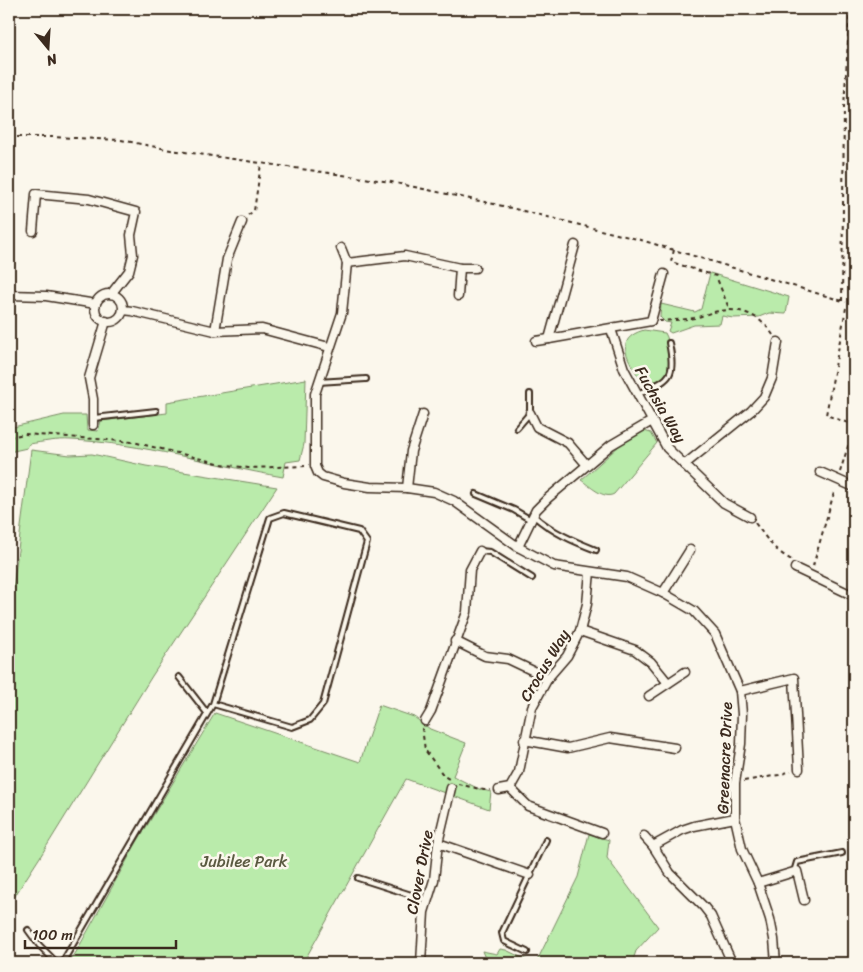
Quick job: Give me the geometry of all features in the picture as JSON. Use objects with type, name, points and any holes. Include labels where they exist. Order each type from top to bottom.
[{"type":"street","points":[[33,231],[36,194],[89,199],[136,212],[131,235],[133,255],[129,271],[111,294]]},
{"type":"street","points":[[215,331],[227,259],[242,222]]},
{"type":"street","points":[[550,339],[575,245]]},
{"type":"street","points":[[317,469],[315,394],[342,312],[347,263],[341,248]]},
{"type":"street","points":[[347,263],[405,256],[460,268],[475,268]]},
{"type":"street","points":[[458,296],[460,268]]},
{"type":"street","points":[[536,341],[651,322],[664,274]]},
{"type":"street","points":[[111,294],[120,298],[123,310],[114,321],[106,321],[98,316],[96,304],[101,296],[111,294]]},
{"type":"street","points":[[9,295],[46,296],[96,304]]},
{"type":"street","points":[[123,310],[132,310],[215,331],[262,329],[330,347]]},
{"type":"street","points":[[93,422],[93,399],[89,378],[106,321]]},
{"type":"street","name":"Fuchsia Way","points":[[611,329],[624,369],[667,448],[724,503],[750,517]]},
{"type":"street","points":[[684,465],[751,411],[764,397],[772,378],[778,342]]},
{"type":"street","points":[[530,413],[537,427],[568,443],[586,464]]},
{"type":"street","points":[[407,488],[411,451],[423,414]]},
{"type":"street","points":[[518,548],[532,518],[548,498],[586,464],[611,445],[652,421]]},
{"type":"street","name":"Greenacre Drive","points":[[317,469],[323,477],[344,483],[434,492],[454,501],[518,548],[554,566],[627,577],[663,593],[694,611],[716,634],[740,691],[742,714],[741,744],[735,783],[735,818],[742,849],[758,883],[770,919],[776,963]]},
{"type":"street","points":[[820,472],[854,487]]},
{"type":"street","points":[[663,593],[690,550]]},
{"type":"street","points":[[425,721],[431,711],[467,612],[470,570],[480,551]]},
{"type":"street","points":[[795,568],[854,596]]},
{"type":"street","name":"Crocus Way","points":[[510,788],[519,772],[532,708],[548,678],[567,656],[580,631],[587,604],[590,572]]},
{"type":"street","points":[[580,631],[635,650],[651,662],[668,683]]},
{"type":"street","points":[[455,641],[485,656],[508,659],[548,678]]},
{"type":"street","points":[[649,696],[685,672]]},
{"type":"street","points":[[740,691],[794,678],[799,769]]},
{"type":"street","points":[[524,740],[568,748],[610,738],[675,748]]},
{"type":"street","name":"Clover Drive","points":[[421,963],[424,912],[434,880],[438,843],[451,788]]},
{"type":"street","points":[[499,790],[510,788],[528,806],[602,833]]},
{"type":"street","points":[[653,846],[682,830],[735,818]]},
{"type":"street","points":[[644,836],[653,846],[670,873],[711,916],[732,963]]},
{"type":"street","points":[[438,843],[530,875]]},
{"type":"street","points":[[758,883],[797,871],[804,900]]},
{"type":"lane","points":[[638,394],[661,383],[671,374],[673,367],[669,343]]},
{"type":"lane","points":[[318,382],[366,379]]},
{"type":"lane","points":[[517,428],[530,413],[530,394]]},
{"type":"lane","points":[[93,422],[156,411]]},
{"type":"lane","points":[[476,494],[532,518],[554,531],[596,550]]},
{"type":"lane","points":[[62,963],[213,704],[270,518],[284,513],[359,532],[367,542],[323,704],[310,720],[292,727],[213,704]]},
{"type":"lane","points":[[480,551],[490,552],[532,578]]},
{"type":"lane","points":[[179,677],[207,713]]},
{"type":"lane","points":[[526,952],[504,941],[502,933],[546,840]]},
{"type":"lane","points":[[794,872],[797,862],[842,853]]},
{"type":"lane","points":[[358,878],[427,900]]},
{"type":"lane","points":[[28,930],[39,945],[57,963]]},
{"type":"path","points":[[842,301],[844,107],[850,9]]},
{"type":"path","points":[[9,137],[121,140],[261,164],[392,182],[503,206],[641,240],[847,303],[826,415],[854,426],[811,576]]},
{"type":"path","points":[[242,222],[254,211],[261,164]]},
{"type":"path","points":[[674,250],[671,262],[716,276],[730,311]]},
{"type":"path","points":[[651,322],[693,318],[721,311],[741,311],[758,318],[767,325],[778,342]]},
{"type":"path","points":[[9,437],[24,434],[133,442],[222,464],[248,468],[317,469]]},
{"type":"path","points":[[750,517],[771,546],[780,554],[794,561],[795,568]]},
{"type":"path","points":[[425,721],[422,728],[426,750],[444,776],[454,782],[484,790],[499,790]]},
{"type":"path","points":[[735,783],[780,776],[799,769]]},
{"type":"green space","points":[[710,273],[789,297],[786,314],[769,313],[759,317],[733,318],[722,316],[720,324],[694,325],[671,333],[668,331],[671,323],[665,322],[660,317],[661,304],[695,312],[701,309]]},
{"type":"green space","points":[[644,330],[665,333],[667,337],[672,363],[670,372],[665,379],[649,382],[641,380],[628,358],[626,345],[628,339]]},
{"type":"green space","points":[[306,379],[304,444],[300,460],[286,462],[283,477],[125,445],[98,442],[50,441],[29,444],[27,448],[9,452],[9,428],[64,415],[86,415],[87,430],[98,431],[101,421],[167,413],[167,402]]},
{"type":"green space","points":[[644,431],[651,433],[657,443],[614,494],[602,494],[581,480],[620,445]]},
{"type":"green space","points":[[31,450],[70,455],[92,454],[146,466],[277,487],[152,676],[9,905],[9,604],[11,604]]},
{"type":"green space","name":"Jubilee Park","points":[[379,705],[414,717],[430,729],[466,743],[453,776],[479,789],[491,792],[489,809],[406,779],[303,963],[70,963],[137,842],[215,713],[360,762]]},
{"type":"green space","points":[[589,834],[609,840],[607,858],[658,927],[636,951],[632,963],[536,963],[578,877]]},
{"type":"green space","points":[[500,949],[533,963],[487,963],[482,951],[497,954]]}]
